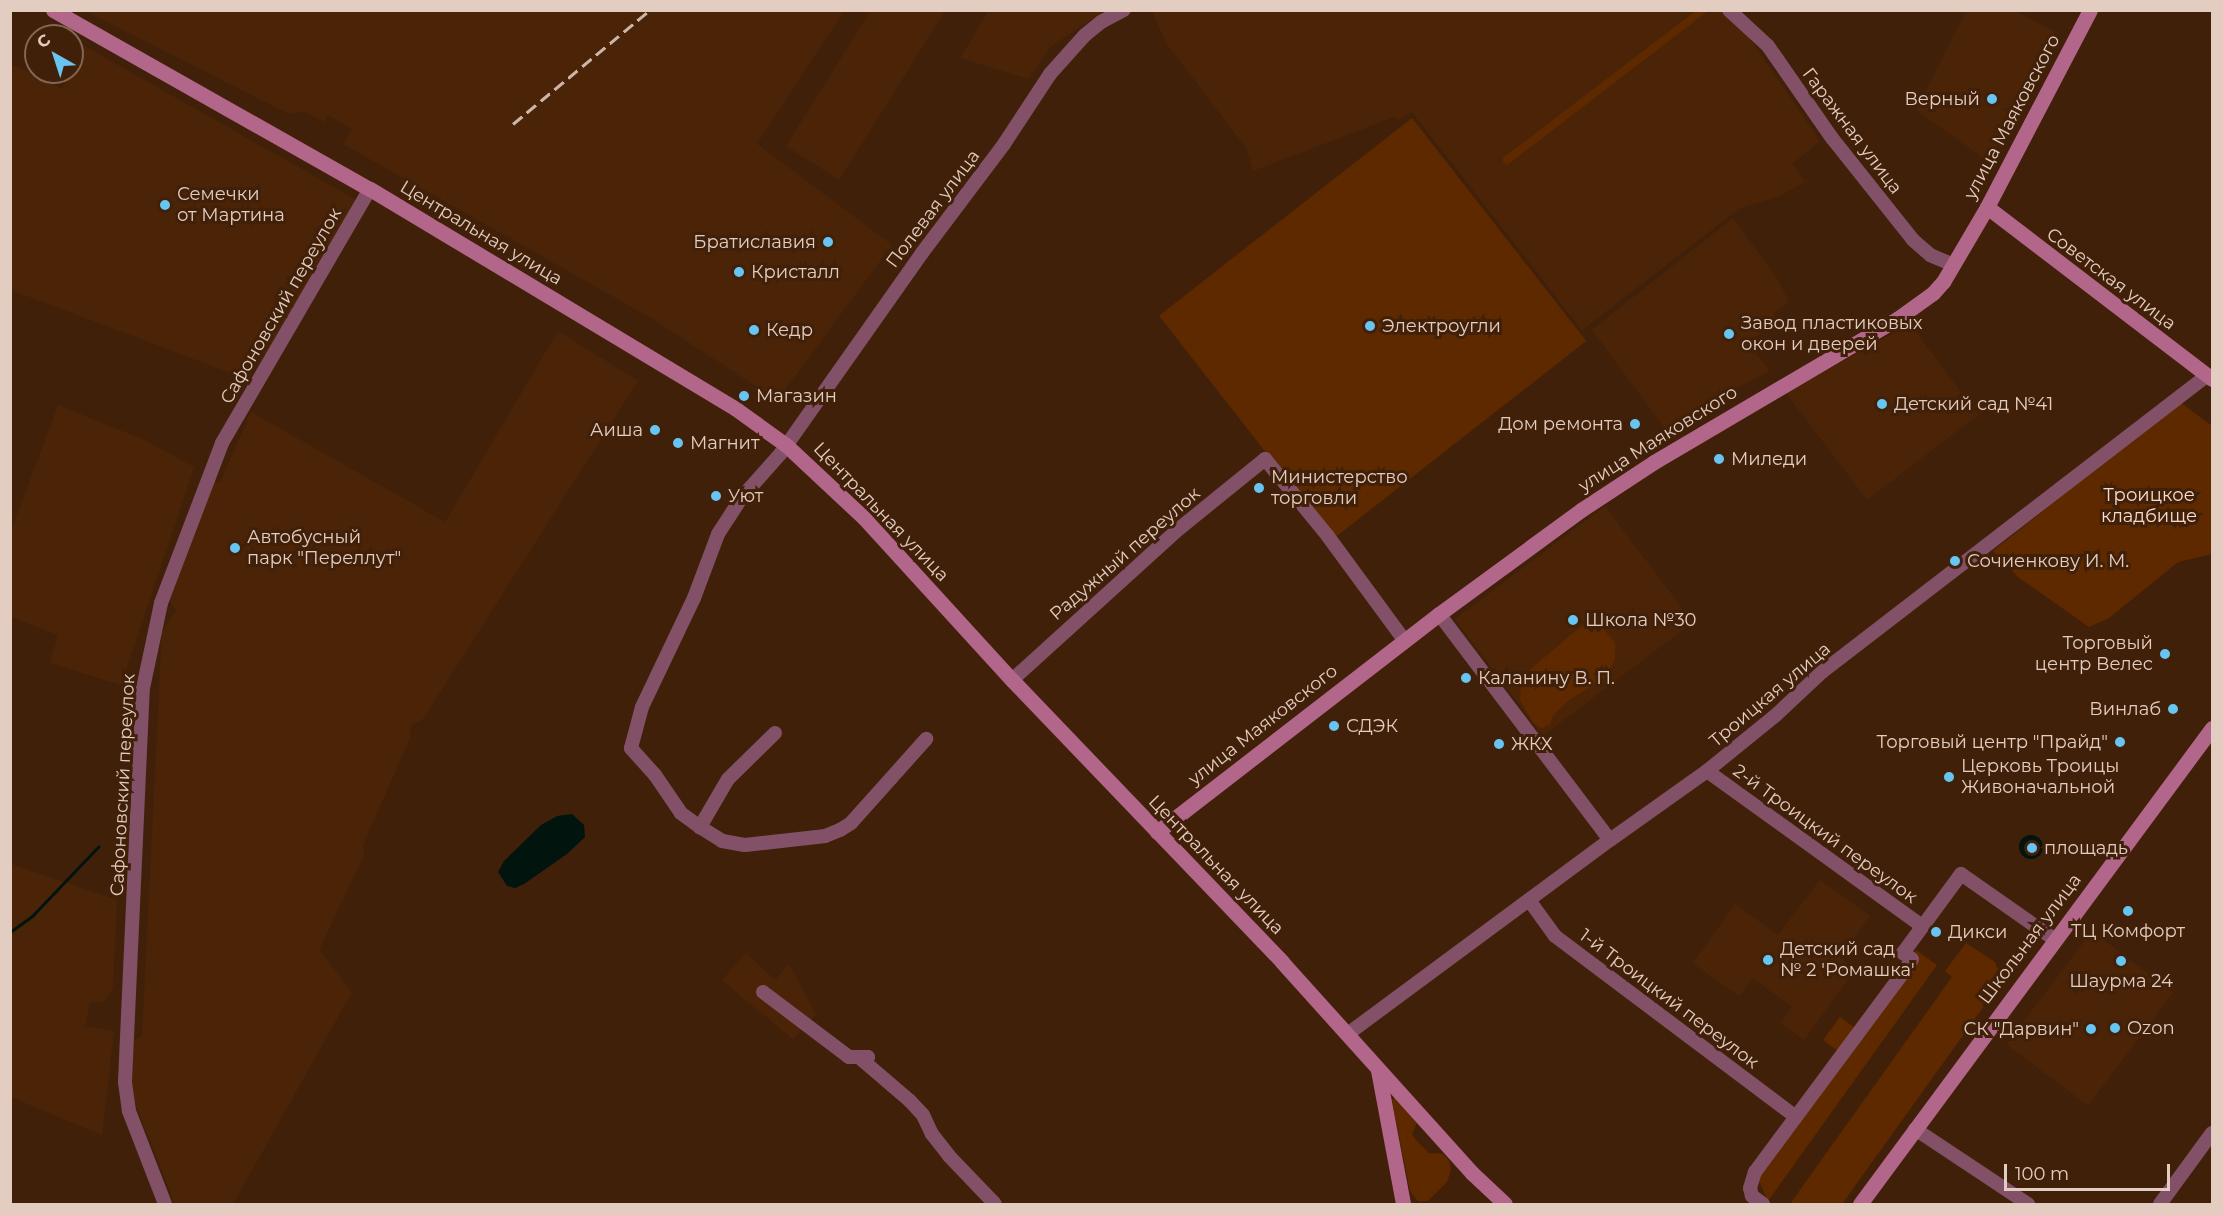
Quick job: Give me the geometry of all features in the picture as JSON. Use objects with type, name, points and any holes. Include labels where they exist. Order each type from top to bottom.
[{"type":"main road","name":"Центральная улица","points":[[53,10],[370,189],[736,409],[786,445],[864,518],[1012,680],[1348,1033],[1378,1070],[1504,1204]]},
{"type":"main road","name":"улица Маяковского","points":[[1157,832],[1439,614],[1611,490],[1912,310],[1933,293],[1953,266],[1987,207],[2090,10]]},
{"type":"main road","name":"Советская улица","points":[[1987,207],[2210,377]]},
{"type":"main road","name":"Школьная улица","points":[[1860,1204],[2212,728]]},
{"type":"main road","points":[[1378,1070],[1403,1204]]},
{"type":"street","name":"Полевая улица","points":[[926,739],[851,823],[832,833],[745,845],[722,841],[681,813],[655,776],[631,748],[636,724],[694,598],[718,534],[742,497],[786,445],[921,254],[1004,144],[1050,74],[1101,22],[1124,10]]},
{"type":"street","name":"Гаражная улица","points":[[1729,10],[1768,46],[1832,138],[1913,240],[1930,255],[1953,266]]},
{"type":"street","name":"Сафоновский переулок","points":[[165,1204],[129,1111],[125,1081],[143,688],[161,603],[222,443],[370,189]]},
{"type":"street","name":"Троицкая улица","points":[[1348,1033],[1707,771],[1776,715],[1822,672],[2210,377]]},
{"type":"street","name":"Радужный переулок","points":[[1012,680],[1175,532],[1265,459],[1327,535],[1405,641]]},
{"type":"street","points":[[1439,614],[1610,840]]},
{"type":"street","points":[[700,827],[728,779],[775,733]]},
{"type":"street","name":"2-й Троицкий переулок","points":[[1707,771],[1922,926]]},
{"type":"street","points":[[1763,1204],[1752,1196],[1751,1179],[1907,968],[1912,959],[1903,953],[1961,874],[2054,939]]},
{"type":"street","name":"1-й Троицкий переулок","points":[[1528,900],[1555,936],[1796,1117]]},
{"type":"street","points":[[763,992],[849,1057],[868,1057],[861,1059],[923,1115],[949,1156],[995,1204]]},
{"type":"street","points":[[1915,1129],[2028,1204]]},
{"type":"street","points":[[2160,1204],[2212,1133]]},
{"type":"shaded area","points":[[871,10],[945,11],[839,180],[786,146]]},
{"type":"shaded area","points":[[989,10],[1104,11],[1050,47],[1029,79],[960,58]]},
{"type":"shaded area","points":[[85,11],[844,11],[757,144],[892,245],[777,400],[653,319],[343,144],[352,129],[328,115],[324,122],[304,111],[289,114]]},
{"type":"shaded area","points":[[1152,11],[1721,11],[1744,30],[1820,141],[1792,164],[1805,182],[1780,196],[1740,208],[1582,330],[1412,112],[1399,120],[1394,117],[1253,171],[1247,149],[1166,43]]},
{"type":"shaded area","points":[[1966,11],[2016,11],[2055,32],[1989,162],[1916,110]]},
{"type":"shaded area","points":[[84,46],[356,200],[287,322],[247,379],[11,290],[10,70],[13,65],[24,70],[24,84],[52,84],[62,89],[64,84],[84,84]]},
{"type":"shaded area","points":[[1733,218],[1778,280],[1789,302],[1773,314],[1777,320],[1748,343],[1770,371],[1729,392],[1669,434],[1592,330]]},
{"type":"shaded area","name":"Детский сад №41","points":[[1910,324],[1978,415],[1867,500],[1786,393]]},
{"type":"shaded area","points":[[558,331],[638,381],[423,719],[411,725],[410,738],[363,845],[364,855],[319,950],[352,992],[233,1204],[175,1204],[131,1092],[134,1040],[142,1036],[162,632],[176,611],[168,598],[213,481],[220,483],[251,412],[445,522]]},
{"type":"shaded area","points":[[58,405],[144,440],[194,467],[121,685],[50,663],[58,635],[11,617],[11,531]]},
{"type":"shaded area","name":"Школа №30","points":[[1605,506],[1693,623],[1543,736],[1455,619]]},
{"type":"shaded area","points":[[572,814],[584,825],[585,837],[567,854],[524,884],[515,888],[507,886],[498,872],[504,861],[541,825],[557,816]]},
{"type":"shaded area","points":[[2031,835],[2039,839],[2043,847],[2039,855],[2031,859],[2023,855],[2019,847],[2023,839]]},
{"type":"shaded area","points":[[11,864],[117,900],[113,988],[103,1002],[90,1002],[85,1026],[114,1031],[102,1135],[11,1097]]},
{"type":"shaded area","name":"Детский сад № 2 'Ромашка'","points":[[1820,880],[1870,916],[1840,958],[1855,970],[1804,1040],[1781,1023],[1792,1007],[1753,978],[1739,996],[1693,963],[1735,904],[1778,935]]},
{"type":"shaded area","points":[[2092,931],[2173,992],[2088,1106],[2007,1044]]},
{"type":"shaded area","points":[[746,953],[775,980],[789,964],[816,1014],[793,1039],[722,980]]},
{"type":"green space","points":[[1697,10],[1708,11],[1507,165],[1503,162],[1503,158]]},
{"type":"green space","name":"Электроугли","points":[[1412,118],[1586,341],[1333,539],[1159,316]]},
{"type":"green space","name":"Троицкое кладбище","points":[[2180,402],[2212,426],[2212,554],[2178,562],[2109,618],[2089,627],[2018,577],[1993,551]]},
{"type":"green space","points":[[1596,620],[1615,643],[1615,658],[1608,675],[1568,701],[1554,714],[1550,724],[1542,728],[1533,723],[1520,700],[1521,687],[1531,669],[1578,629]]},
{"type":"green space","points":[[1966,943],[1995,962],[2002,981],[1842,1204],[1790,1204],[1952,977],[1945,971]]},
{"type":"green space","points":[[1916,950],[1937,965],[1768,1201],[1755,1172],[1842,1054],[1823,1040],[1840,1017],[1859,1031],[1912,959]]},
{"type":"green space","points":[[1395,1097],[1417,1122],[1412,1134],[1416,1140],[1429,1153],[1443,1154],[1449,1161],[1451,1170],[1447,1182],[1428,1201],[1418,1201],[1410,1191],[1392,1100]]},
{"type":"waterway","points":[[10,932],[33,915],[99,846]]},
{"type":"railway","points":[[513,124],[650,10]]},
{"type":"place","name":"Верный","points":[[1992,99]]},
{"type":"place","name":"Семечки от Мартина","points":[[165,205]]},
{"type":"place","name":"Братиславия","points":[[828,242]]},
{"type":"place","name":"Кристалл","points":[[739,272]]},
{"type":"place","name":"Электроугли","points":[[1370,326]]},
{"type":"place","name":"Кедр","points":[[754,330]]},
{"type":"place","name":"Завод пластиковых окон и дверей","points":[[1729,334]]},
{"type":"place","name":"Магазин","points":[[744,396]]},
{"type":"place","name":"Детский сад №41","points":[[1882,404]]},
{"type":"place","name":"Дом ремонта","points":[[1635,424]]},
{"type":"place","name":"Аиша","points":[[655,430]]},
{"type":"place","name":"Магнит","points":[[678,443]]},
{"type":"place","name":"Миледи","points":[[1719,459]]},
{"type":"place","name":"Министерство торговли","points":[[1259,488]]},
{"type":"place","name":"Уют","points":[[716,496]]},
{"type":"place","name":"Автобусный парк \"Переллут\"","points":[[235,548]]},
{"type":"place","name":"Сочиенкову И. М.","points":[[1955,561]]},
{"type":"place","name":"Школа №30","points":[[1573,620]]},
{"type":"place","name":"Торговый центр Велес","points":[[2165,654]]},
{"type":"place","name":"Каланину В. П.","points":[[1466,678]]},
{"type":"place","name":"Винлаб","points":[[2173,709]]},
{"type":"place","name":"СДЭК","points":[[1334,726]]},
{"type":"place","name":"Торговый центр \"Прайд\"","points":[[2120,742]]},
{"type":"place","name":"ЖКХ","points":[[1499,744]]},
{"type":"place","name":"Церковь Троицы Живоначальной","points":[[1949,777]]},
{"type":"place","name":"площадь","points":[[2032,848]]},
{"type":"place","name":"ТЦ Комфорт","points":[[2128,911]]},
{"type":"place","name":"Дикси","points":[[1936,932]]},
{"type":"place","name":"Детский сад № 2 'Ромашка'","points":[[1768,960]]},
{"type":"place","name":"Шаурма 24","points":[[2121,961]]},
{"type":"place","name":"Ozon","points":[[2115,1028]]},
{"type":"place","name":"СК \"Дарвин\"","points":[[2091,1029]]}]
